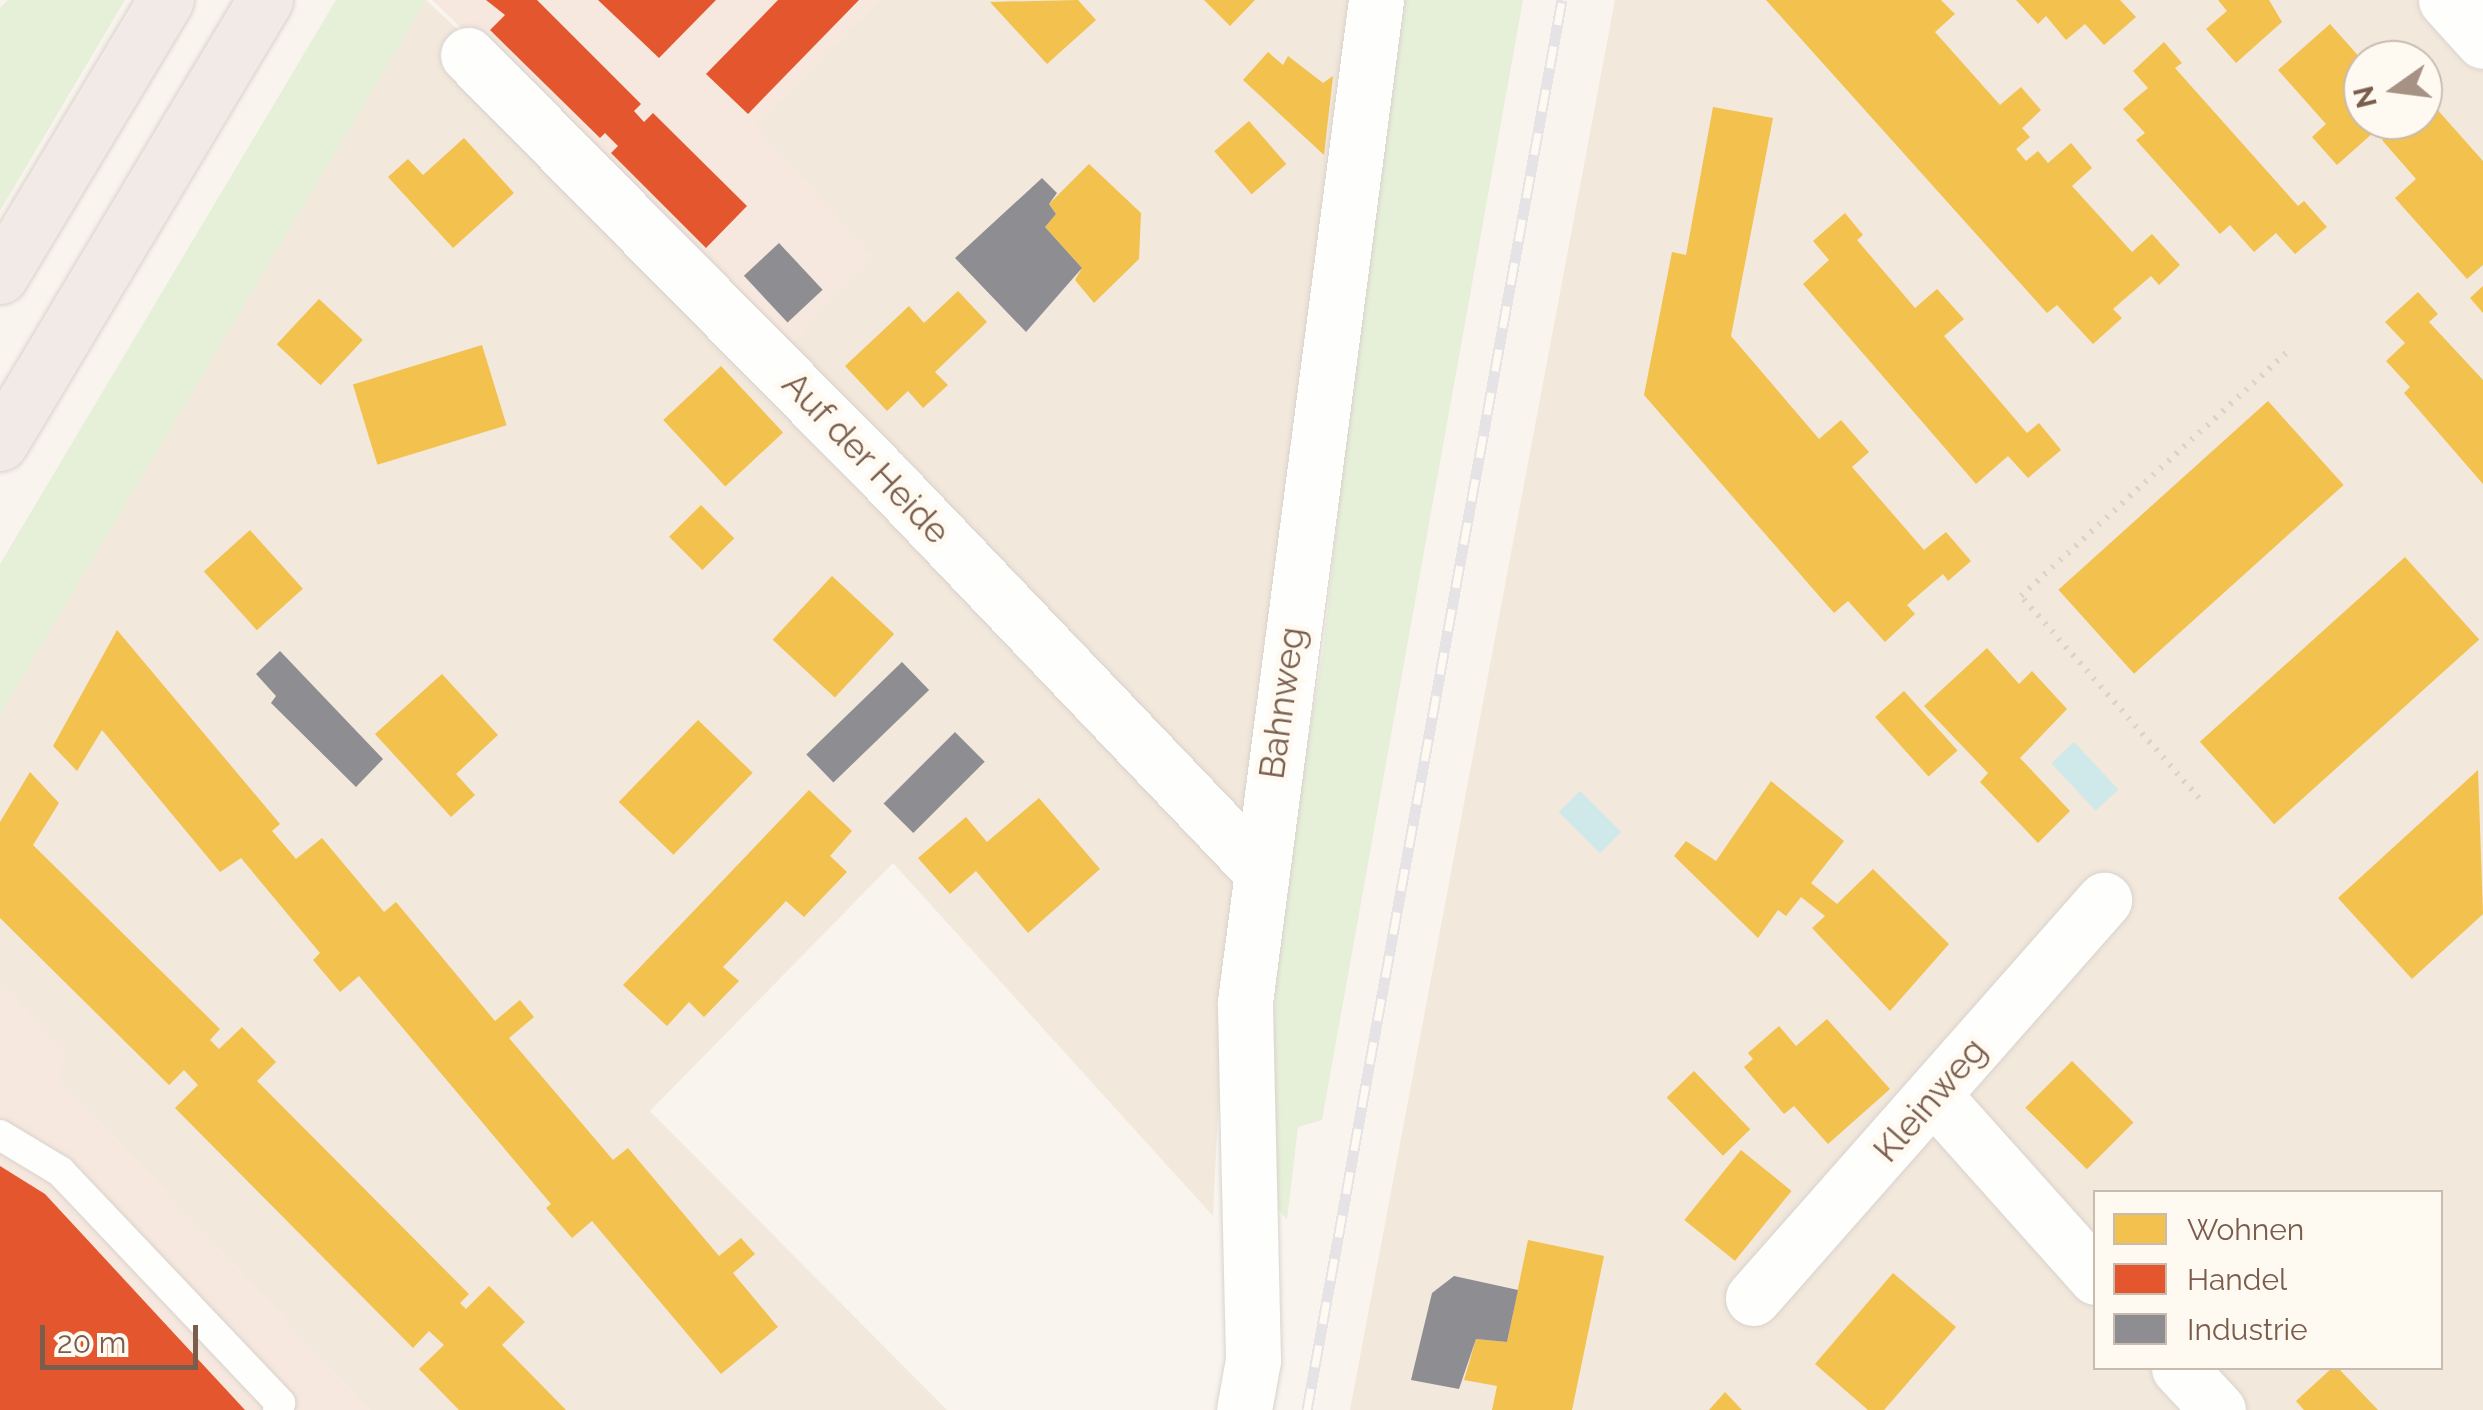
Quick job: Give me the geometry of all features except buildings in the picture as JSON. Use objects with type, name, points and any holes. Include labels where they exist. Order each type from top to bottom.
[{"type":"highway","points":[[0,276],[166,0]]},
{"type":"highway","points":[[0,443],[265,0]]},
{"type":"street","name":"Bahnweg","points":[[1244,1410],[1253,1360],[1246,1002],[1258,868],[1376,0]]},
{"type":"street","points":[[2446,0],[2483,41]]},
{"type":"street","name":"Auf der Heide","points":[[468,55],[885,476],[1258,868]]},
{"type":"street","name":"Kleinweg","points":[[1753,1298],[2104,900]]},
{"type":"street","points":[[1934,1096],[2093,1273]]},
{"type":"street","points":[[2181,1370],[2218,1410]]},
{"type":"lane","points":[[0,1134],[60,1171],[280,1403],[278,1410]]},
{"type":"path","points":[[2199,798],[2021,596],[2289,350]]},
{"type":"shaded area","points":[[426,0],[792,341],[873,257],[753,125],[877,0],[1362,0],[1225,960],[1213,1216],[893,863],[650,1111],[947,1410],[369,1410],[58,1078],[66,1054],[0,983],[0,715]]},
{"type":"shaded area","points":[[432,0],[877,0],[754,125],[873,257],[792,341]]},
{"type":"shaded area","points":[[1615,0],[2483,0],[2483,1410],[1350,1410]]},
{"type":"shaded area","points":[[0,983],[67,1054],[58,1078],[369,1410],[0,1410]]},
{"type":"green space","points":[[8,0],[125,0],[0,211],[0,8]]},
{"type":"green space","points":[[336,0],[426,0],[0,715],[0,564]]},
{"type":"green space","points":[[1401,0],[1523,0],[1322,1120],[1298,1127],[1287,1220],[1266,1193],[1279,916],[1323,651],[1388,58]]},
{"type":"water","points":[[2074,742],[2118,790],[2096,811],[2051,763]]},
{"type":"water","points":[[1580,791],[1621,832],[1600,853],[1559,812]]},
{"type":"railway","points":[[1307,1410],[1562,0]]}]
